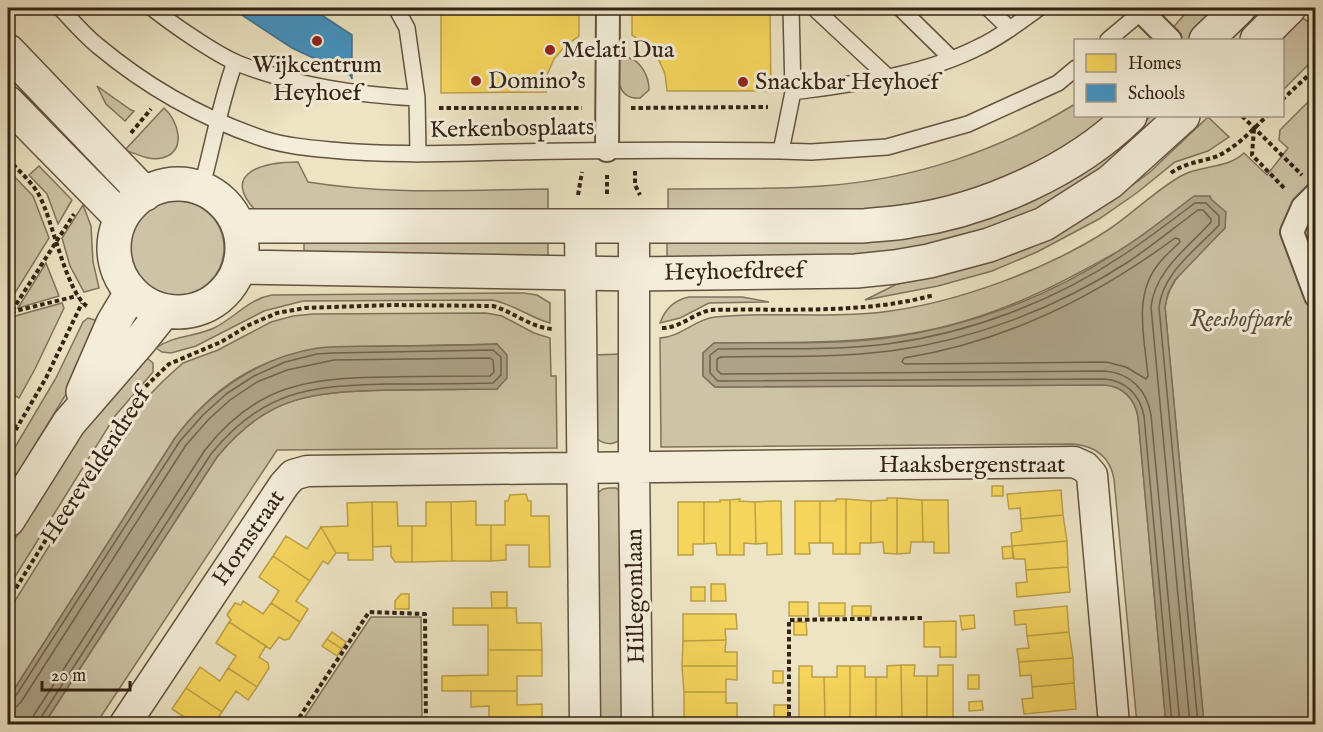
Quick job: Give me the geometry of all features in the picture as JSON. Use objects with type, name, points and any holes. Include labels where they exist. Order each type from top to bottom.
[{"type":"street","points":[[607,150],[608,8]]},
{"type":"street","points":[[1207,39],[1239,8]]},
{"type":"street","points":[[1258,39],[1288,8]]},
{"type":"street","points":[[1142,9],[1169,39]]},
{"type":"street","points":[[8,51],[145,194]]},
{"type":"street","points":[[8,103],[121,218]]},
{"type":"street","name":"Heyhoefdreef","points":[[238,226],[863,226],[909,221],[951,212],[1007,193],[1065,166],[1129,117]]},
{"type":"street","name":"Heyhoefdreef","points":[[239,267],[633,274],[866,270],[929,261],[989,245],[1044,224],[1110,183],[1182,117]]},
{"type":"street","points":[[168,185],[187,185],[201,189],[213,195],[226,207],[238,226],[242,250],[239,267],[226,291],[207,306],[185,312],[164,311],[143,302],[131,293],[121,278],[114,258],[121,218],[133,202],[145,194],[168,185]]},
{"type":"street","points":[[1309,194],[1292,232],[1316,296]]},
{"type":"street","points":[[585,724],[580,273],[607,226]]},
{"type":"street","name":"Hillegomlaan","points":[[607,226],[633,274],[637,724]]},
{"type":"street","name":"Heereveldendreef","points":[[8,520],[69,423],[113,323],[131,293]]},
{"type":"street","name":"Heereveldendreef","points":[[69,423],[164,311]]},
{"type":"street","name":"Haaksbergenstraat","points":[[634,468],[1074,462],[1085,467],[1092,475],[1114,724]]},
{"type":"street","points":[[583,469],[634,468]]},
{"type":"street","name":"Hornstraat","points":[[125,724],[293,474],[307,471],[583,469]]},
{"type":"lane","name":"Kerkenbosplaats","points":[[60,8],[97,45],[142,79],[190,107],[218,120],[265,139],[299,147],[377,153],[607,150],[811,152],[887,147],[968,124],[1058,82],[1074,70]]},
{"type":"lane","name":"Kerkenbosplaats","points":[[152,8],[235,62],[308,86],[364,95],[417,98]]},
{"type":"lane","name":"Kerkenbosplaats","points":[[396,8],[407,28],[417,98],[418,153]]},
{"type":"lane","points":[[781,151],[793,92],[791,8]]},
{"type":"lane","points":[[814,8],[889,78]]},
{"type":"lane","points":[[900,8],[952,59]]},
{"type":"lane","points":[[988,8],[1010,29]]},
{"type":"lane","points":[[793,92],[889,78],[952,59],[981,46],[1039,8]]},
{"type":"lane","points":[[1109,39],[1142,9]]},
{"type":"lane","points":[[201,189],[224,93],[235,62]]},
{"type":"path","points":[[1284,98],[1316,68]]},
{"type":"path","points":[[1243,117],[1309,194]]},
{"type":"path","points":[[1266,117],[1254,128],[1252,155],[1309,194]]},
{"type":"path","points":[[607,150],[607,226]]},
{"type":"path","points":[[8,159],[38,192],[77,296],[82,303],[46,378],[8,443]]},
{"type":"path","points":[[10,313],[77,296]]},
{"type":"path","name":"Heereveldendreef","points":[[8,602],[120,420],[145,387],[169,364]]},
{"type":"path","points":[[8,422],[17,428]]},
{"type":"path","points":[[295,724],[369,612],[425,614],[426,724]]},
{"type":"path","points":[[789,724],[789,620],[922,618]]},
{"type":"green space","points":[[1190,8],[1230,8],[1199,39],[1181,39],[1171,30]]},
{"type":"green space","points":[[1298,16],[1315,25],[1315,58],[1284,89],[1284,39],[1274,39]]},
{"type":"green space","points":[[626,57],[640,65],[648,79],[649,90],[640,98],[627,95],[620,86],[618,61]]},
{"type":"green space","points":[[8,69],[91,154],[82,163],[8,87]]},
{"type":"green space","points":[[97,86],[134,111],[125,121],[106,104]]},
{"type":"green space","name":"Reeshofpark","points":[[1315,95],[1315,724],[1204,724],[1165,307],[1173,284],[1180,274],[1197,254],[1225,228],[1224,212],[1210,199],[1068,279],[994,312],[955,324],[914,333],[864,339],[714,343],[703,353],[703,376],[715,387],[1104,385],[1117,388],[1127,395],[1138,417],[1166,724],[1137,724],[1114,479],[1109,465],[1095,450],[1073,444],[661,447],[660,338],[675,335],[708,318],[736,315],[841,315],[883,312],[940,301],[1000,283],[1084,245],[1189,172],[1221,165],[1244,153],[1267,175],[1288,148],[1279,140],[1280,130]]},
{"type":"green space","points":[[1074,105],[1074,117],[1120,117],[1076,149],[930,208],[668,218],[668,189],[803,187],[856,183],[922,170],[954,160],[1016,136]]},
{"type":"green space","points":[[164,108],[176,127],[178,142],[175,149],[170,154],[157,159],[143,157],[125,150]]},
{"type":"green space","points":[[1150,117],[1170,117],[1075,191],[1001,227],[898,254],[667,259],[667,240],[876,236],[1136,129]]},
{"type":"green space","points":[[1208,117],[1229,137],[1208,151],[1175,162],[1138,192],[1099,219],[1037,252],[992,271],[938,286],[865,300],[897,284],[917,280],[1073,224],[1114,199],[1150,172]]},
{"type":"green space","points":[[298,162],[308,182],[338,186],[428,191],[548,189],[548,219],[256,211],[246,198],[242,187],[244,178],[260,167]]},
{"type":"green space","points":[[39,166],[72,200],[58,224],[47,194],[29,175]]},
{"type":"green space","points":[[8,170],[33,196],[49,238],[8,304],[9,209]]},
{"type":"green space","points":[[177,201],[195,205],[210,215],[220,230],[224,248],[220,266],[210,281],[195,291],[177,295],[159,291],[144,281],[134,266],[130,248],[134,230],[144,215],[159,205]]},
{"type":"green space","points":[[83,205],[91,226],[93,262],[99,288],[84,292],[70,266],[62,238]]},
{"type":"green space","points":[[304,241],[548,241],[548,261],[304,265]]},
{"type":"green space","points":[[46,263],[59,296],[18,308]]},
{"type":"green space","points":[[523,293],[537,295],[550,303],[550,323],[492,300],[303,301],[264,311],[196,346],[171,353],[162,352],[156,348],[170,341],[214,328],[256,300],[272,295]]},
{"type":"green space","points":[[689,297],[742,297],[769,302],[709,303],[680,318],[660,323],[671,306]]},
{"type":"green space","points":[[62,303],[64,308],[19,398],[11,393],[8,399],[8,325],[12,317]]},
{"type":"green space","points":[[486,313],[502,316],[534,333],[550,338],[551,376],[556,376],[557,448],[277,450],[96,724],[44,724],[217,457],[256,419],[297,400],[341,392],[497,389],[497,344],[349,347],[305,352],[264,364],[215,394],[175,438],[8,699],[8,612],[125,424],[136,409],[183,363],[218,350],[271,322],[293,316]]},
{"type":"green space","points":[[88,318],[98,321],[71,386],[8,489],[8,459],[56,378],[83,322]]},
{"type":"green space","points":[[139,351],[153,363],[153,372],[115,416],[8,588],[8,550],[83,430]]},
{"type":"green space","points":[[623,354],[622,438],[616,442],[606,443],[596,438],[593,355]]},
{"type":"green space","points":[[609,488],[616,488],[622,493],[625,724],[596,724],[596,494]]},
{"type":"green space","points":[[371,617],[421,617],[422,724],[300,724]]},
{"type":"water","points":[[1194,196],[1210,196],[1226,212],[1225,228],[1175,280],[1168,293],[1165,307],[1204,724],[1166,724],[1138,417],[1127,395],[1117,388],[1104,385],[715,387],[703,376],[703,353],[714,343],[823,342],[887,338],[949,326],[979,317],[1038,295],[1094,267]]},
{"type":"water","points":[[497,344],[507,355],[507,378],[497,389],[338,392],[294,401],[255,420],[217,457],[44,724],[8,724],[8,699],[175,438],[203,406],[219,392],[275,360],[318,348]]},
{"type":"building: Homes","points":[[441,8],[579,8],[579,36],[565,46],[554,59],[547,75],[546,92],[441,93]]},
{"type":"building: Homes","points":[[632,8],[770,8],[771,91],[667,91],[665,74],[658,58],[649,47],[632,35]]},
{"type":"building: Homes","points":[[992,486],[1003,486],[1003,496],[992,496]]},
{"type":"building: Homes","points":[[1061,490],[1063,515],[1021,519],[1020,508],[1009,509],[1007,494]]},
{"type":"building: Homes","points":[[526,494],[528,501],[531,501],[531,516],[549,516],[550,567],[529,567],[529,545],[506,545],[506,560],[491,561],[491,525],[505,525],[505,501],[508,501],[510,495]]},
{"type":"building: Homes","points":[[887,498],[897,498],[897,554],[884,553],[883,542],[871,543],[871,501],[887,500]]},
{"type":"building: Homes","points":[[897,498],[922,500],[923,542],[911,542],[910,553],[897,554]]},
{"type":"building: Homes","points":[[740,499],[739,501],[755,502],[756,544],[744,543],[744,555],[730,555],[730,500]]},
{"type":"building: Homes","points":[[836,499],[846,499],[846,554],[833,554],[833,543],[820,543],[820,501],[836,501]]},
{"type":"building: Homes","points":[[846,499],[871,501],[871,543],[860,543],[860,554],[846,554]]},
{"type":"building: Homes","points":[[720,500],[730,500],[730,555],[717,555],[716,543],[704,544],[704,502],[720,502]]},
{"type":"building: Homes","points":[[922,500],[948,500],[949,553],[934,553],[934,542],[923,542]]},
{"type":"building: Homes","points":[[476,501],[476,525],[491,525],[491,561],[452,561],[451,502]]},
{"type":"building: Homes","points":[[781,501],[782,554],[767,555],[767,543],[756,544],[755,502]]},
{"type":"building: Homes","points":[[795,501],[820,501],[820,543],[809,543],[810,554],[795,554]]},
{"type":"building: Homes","points":[[372,502],[373,560],[348,560],[348,553],[336,553],[321,527],[348,526],[347,503]]},
{"type":"building: Homes","points":[[372,502],[397,502],[398,526],[412,526],[412,562],[395,562],[391,556],[391,546],[373,547]]},
{"type":"building: Homes","points":[[426,502],[451,502],[452,561],[412,562],[412,526],[426,526]]},
{"type":"building: Homes","points":[[678,502],[704,502],[704,544],[693,544],[693,555],[678,555]]},
{"type":"building: Homes","points":[[1063,515],[1067,541],[1012,546],[1011,533],[1022,531],[1021,519]]},
{"type":"building: Homes","points":[[321,527],[336,553],[328,564],[323,561],[310,581],[273,556],[286,536],[307,549]]},
{"type":"building: Homes","points":[[1067,541],[1068,567],[1026,570],[1025,559],[1014,559],[1012,546]]},
{"type":"building: Homes","points":[[1012,546],[1013,558],[1003,559],[1002,547]]},
{"type":"building: Homes","points":[[273,556],[310,581],[296,601],[308,609],[300,622],[271,603],[279,591],[259,577]]},
{"type":"building: Homes","points":[[1068,567],[1070,592],[1017,597],[1016,583],[1027,582],[1026,570]]},
{"type":"building: Homes","points":[[711,584],[725,584],[726,601],[711,601]]},
{"type":"building: Homes","points":[[691,587],[705,587],[705,601],[691,601]]},
{"type":"building: Homes","points":[[491,592],[507,592],[507,608],[492,608]]},
{"type":"building: Homes","points":[[401,594],[409,594],[409,609],[395,609],[395,601]]},
{"type":"building: Homes","points":[[243,601],[263,614],[271,603],[300,622],[289,639],[284,640],[279,637],[270,649],[229,622],[231,620],[227,615],[235,603],[241,605]]},
{"type":"building: Homes","points":[[789,602],[808,602],[808,616],[789,616]]},
{"type":"building: Homes","points":[[819,603],[845,603],[845,616],[819,616]]},
{"type":"building: Homes","points":[[852,606],[871,606],[871,616],[852,616]]},
{"type":"building: Homes","points":[[1067,606],[1069,632],[1027,636],[1026,624],[1015,625],[1014,611]]},
{"type":"building: Homes","points":[[453,608],[516,608],[517,623],[541,623],[542,650],[488,650],[488,625],[453,625]]},
{"type":"building: Homes","points":[[683,614],[736,614],[737,629],[725,629],[726,640],[683,641]]},
{"type":"building: Homes","points":[[974,615],[975,628],[962,630],[960,616]]},
{"type":"building: Homes","points":[[956,621],[956,657],[940,657],[940,647],[924,647],[924,622]]},
{"type":"building: Homes","points":[[229,622],[266,646],[259,657],[268,663],[269,668],[257,687],[228,668],[236,656],[216,643]]},
{"type":"building: Homes","points":[[794,622],[806,622],[807,635],[794,635]]},
{"type":"building: Homes","points":[[332,632],[346,642],[342,649],[327,639]]},
{"type":"building: Homes","points":[[1069,632],[1073,658],[1019,662],[1017,649],[1029,648],[1027,636]]},
{"type":"building: Homes","points":[[327,639],[342,649],[337,656],[322,646]]},
{"type":"building: Homes","points":[[726,640],[725,652],[737,652],[737,666],[682,666],[683,641]]},
{"type":"building: Homes","points":[[488,650],[542,650],[542,676],[517,676],[517,691],[442,691],[442,676],[488,675]]},
{"type":"building: Homes","points":[[1073,658],[1074,683],[1032,687],[1031,675],[1020,676],[1019,662]]},
{"type":"building: Homes","points":[[901,665],[915,665],[914,676],[927,676],[927,718],[902,720]]},
{"type":"building: Homes","points":[[901,665],[902,720],[876,719],[876,677],[887,677],[887,666]]},
{"type":"building: Homes","points":[[938,665],[953,665],[953,718],[927,718],[927,676],[938,676]]},
{"type":"building: Homes","points":[[682,666],[737,666],[737,680],[726,679],[726,692],[684,692]]},
{"type":"building: Homes","points":[[799,666],[812,666],[812,677],[824,677],[825,719],[799,720]]},
{"type":"building: Homes","points":[[837,666],[850,666],[850,721],[825,719],[824,677],[837,677]]},
{"type":"building: Homes","points":[[850,666],[865,666],[865,677],[876,677],[876,719],[850,721]]},
{"type":"building: Homes","points":[[200,667],[220,681],[228,668],[257,687],[248,700],[236,691],[222,712],[186,688]]},
{"type":"building: Homes","points":[[773,671],[783,671],[783,683],[773,683]]},
{"type":"building: Homes","points":[[968,675],[979,675],[979,689],[968,689]]},
{"type":"building: Homes","points":[[1074,683],[1076,709],[1024,714],[1022,699],[1033,698],[1032,687]]},
{"type":"building: Homes","points":[[186,688],[222,712],[214,724],[191,724],[192,722],[172,709]]},
{"type":"building: Homes","points":[[471,691],[517,691],[517,705],[542,704],[542,724],[489,724],[489,706],[471,707]]},
{"type":"building: Homes","points":[[684,692],[726,692],[726,703],[737,703],[737,718],[684,718]]},
{"type":"building: Homes","points":[[982,701],[983,710],[969,711],[969,702]]},
{"type":"building: Homes","points":[[774,705],[788,705],[788,717],[774,717]]},
{"type":"building: Schools","name":"Wijkcentrum Heyhoef","points":[[231,8],[311,8],[352,35],[352,79],[350,75],[292,48]]},
{"type":"place","name":"Wijkcentrum Heyhoef","points":[[317,41]]},
{"type":"place","name":"Melati Dua","points":[[550,50]]},
{"type":"place","name":"Domino's","points":[[476,81]]},
{"type":"place","name":"Snackbar Heyhoef","points":[[743,82]]}]
